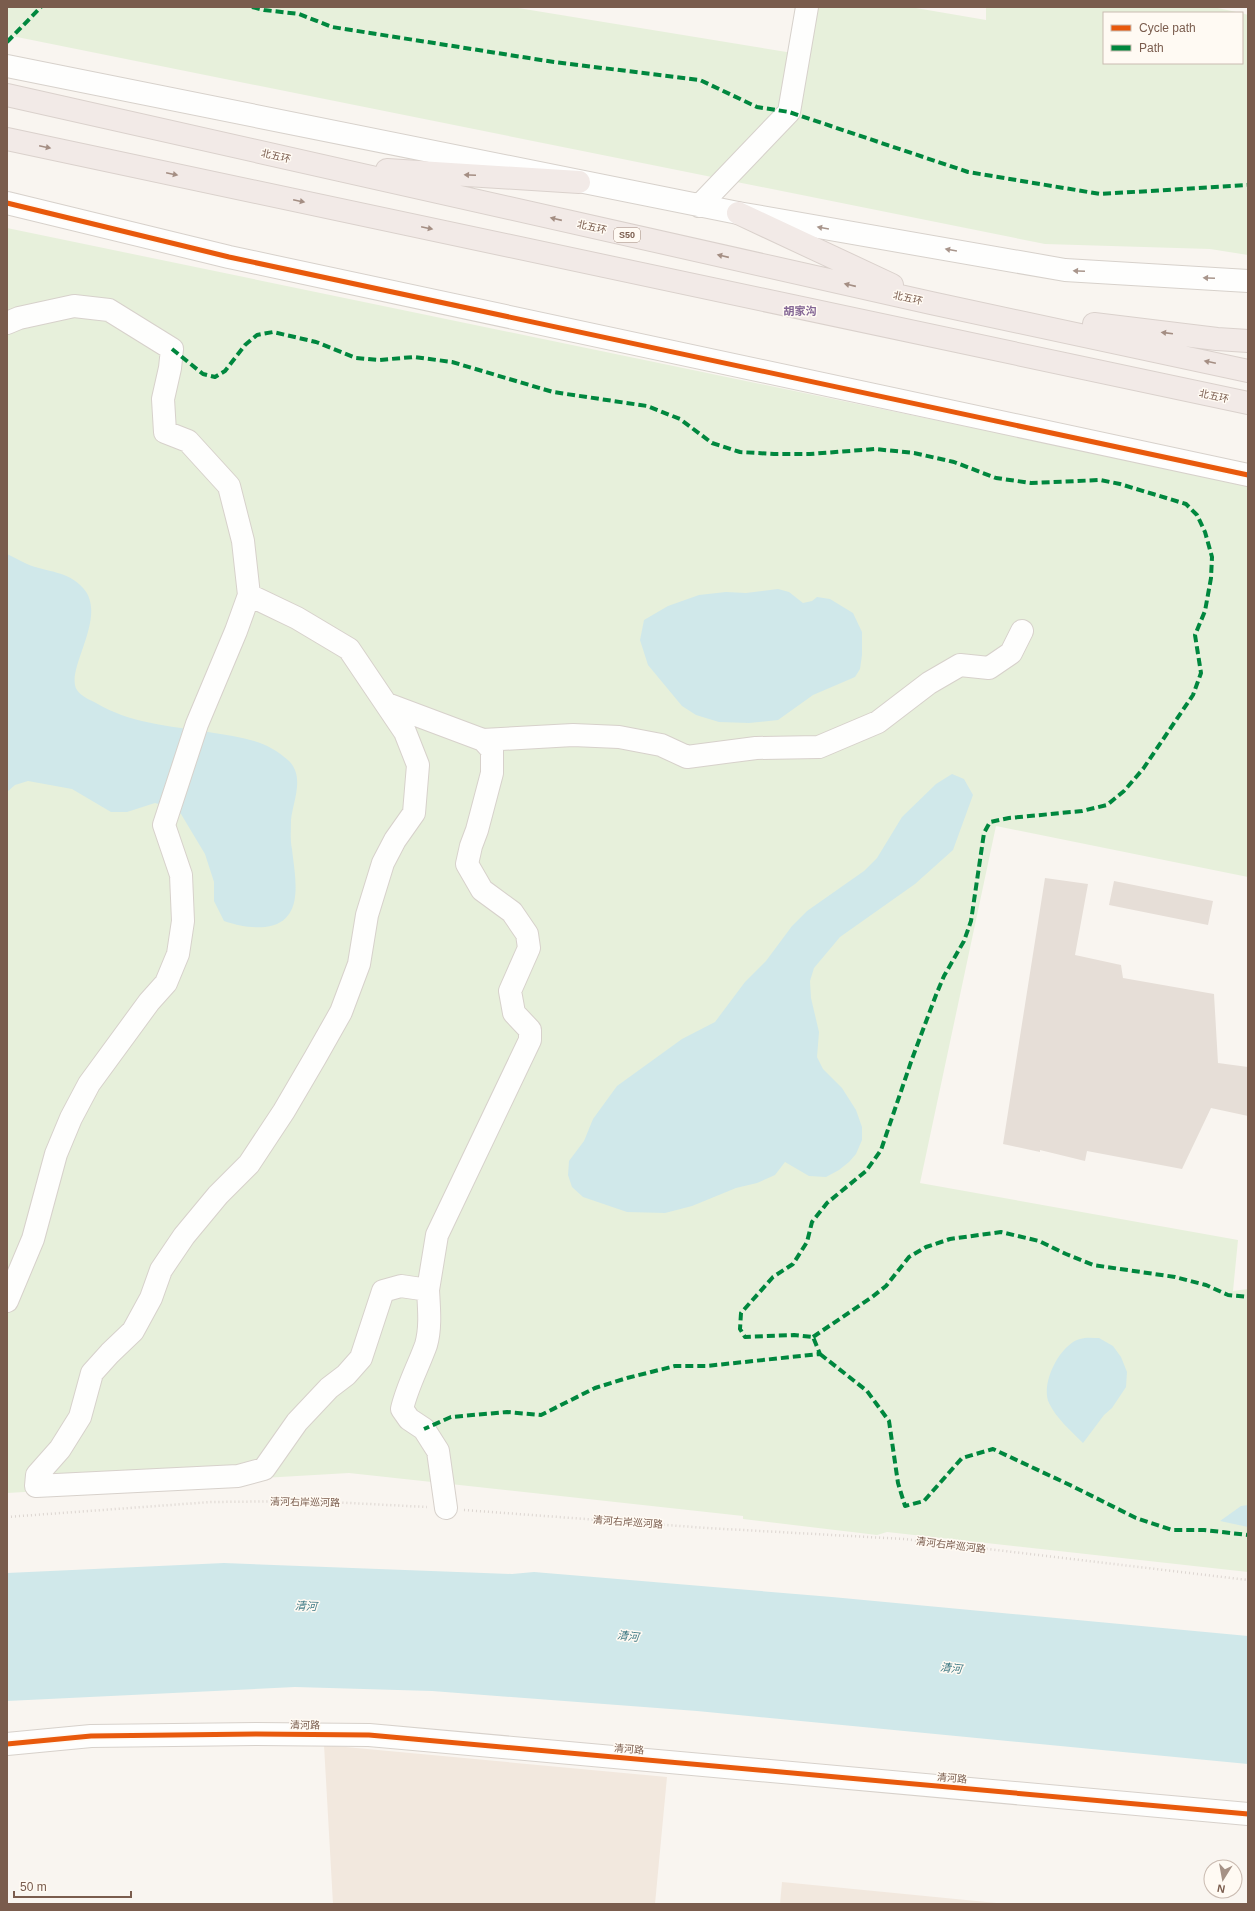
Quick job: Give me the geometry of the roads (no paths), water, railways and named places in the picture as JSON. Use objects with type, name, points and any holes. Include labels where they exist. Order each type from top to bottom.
[{"type":"highway","name":"北五环","points":[[7,95],[931,303],[1248,371]]},
{"type":"highway","name":"北五环","points":[[7,139],[1248,403]]},
{"type":"highway","points":[[320,166],[579,182]]},
{"type":"highway","points":[[738,214],[931,303]]},
{"type":"highway","points":[[956,308],[1217,339],[1248,341]]},
{"type":"street","points":[[699,206],[790,112],[807,7]]},
{"type":"street","points":[[7,66],[738,214],[1065,270],[1248,280]]},
{"type":"street","points":[[7,203],[229,257],[1248,475]]},
{"type":"street","points":[[7,323],[19,318],[74,306],[109,310],[172,349],[170,368],[163,399],[165,432],[188,441],[229,486],[243,541],[249,594],[236,631],[197,724],[166,815],[164,825],[181,875],[183,902],[182,936],[178,954],[166,983],[149,1002],[89,1084],[71,1118],[56,1154],[33,1239],[7,1301]]},
{"type":"street","points":[[249,594],[297,618],[350,649],[405,732],[418,765],[414,813],[395,840],[383,863],[367,915],[359,964],[340,1012],[284,1111],[249,1164],[218,1195],[184,1236],[161,1270],[151,1298],[133,1331],[110,1352],[92,1373],[80,1417],[60,1449],[37,1476],[36,1486],[238,1476],[264,1469],[297,1422],[329,1388],[346,1375],[361,1358],[383,1292],[401,1286],[428,1290]]},
{"type":"street","points":[[387,704],[483,740],[573,735],[619,737],[661,744],[687,757],[756,748],[819,747],[878,722],[929,683],[960,665],[990,668],[1011,654],[1022,631]]},
{"type":"street","points":[[446,1508],[438,1451],[424,1429],[409,1419],[402,1410],[405,1396],[426,1344],[430,1316],[428,1290],[437,1235],[530,1040],[530,1030],[514,1013],[510,991],[529,948],[527,934],[512,912],[482,890],[467,864],[470,846],[477,830],[492,773],[492,750],[483,740]]},
{"type":"street","name":"清河路","points":[[7,1744],[91,1736],[256,1734],[369,1735],[1248,1814]]},
{"type":"water","points":[[7,554],[34,567],[71,578],[83,588],[90,600],[91,613],[89,627],[76,670],[75,681],[77,690],[83,696],[109,710],[150,723],[230,736],[261,743],[280,754],[294,767],[297,789],[291,820],[291,842],[296,885],[292,908],[287,917],[278,923],[265,927],[244,926],[224,921],[214,901],[214,882],[205,854],[181,814],[170,807],[155,803],[127,812],[111,812],[72,789],[28,781],[15,785],[7,792]]},
{"type":"water","points":[[778,589],[789,592],[803,603],[812,601],[817,597],[830,599],[853,613],[862,632],[862,655],[860,669],[855,677],[813,695],[778,720],[749,723],[719,722],[696,715],[682,706],[648,665],[640,640],[644,620],[668,606],[699,595],[726,592],[746,593]]},
{"type":"water","points":[[952,774],[964,779],[973,795],[953,850],[915,884],[840,937],[814,968],[810,981],[811,998],[819,1032],[817,1057],[823,1069],[842,1088],[856,1110],[862,1127],[862,1140],[856,1154],[839,1170],[826,1177],[809,1176],[785,1162],[775,1175],[757,1183],[736,1188],[692,1206],[665,1213],[627,1212],[583,1197],[572,1187],[568,1175],[569,1161],[584,1141],[593,1119],[617,1086],[682,1039],[715,1022],[745,982],[766,961],[792,926],[807,911],[864,871],[877,858],[902,817],[936,784]]},
{"type":"water","points":[[1099,1338],[1113,1346],[1121,1357],[1127,1372],[1126,1387],[1112,1408],[1104,1415],[1083,1443],[1064,1424],[1052,1409],[1047,1395],[1047,1386],[1054,1366],[1065,1348],[1080,1339]]},
{"type":"water","points":[[1248,1505],[1248,1527],[1220,1521],[1241,1506]]},
{"type":"water","name":"清河","points":[[224,1563],[512,1574],[534,1572],[832,1597],[1248,1636],[1248,1764],[697,1711],[432,1691],[295,1687],[7,1701],[7,1573]]},
{"type":"district","name":"胡家沟","points":[[800,311]]}]
